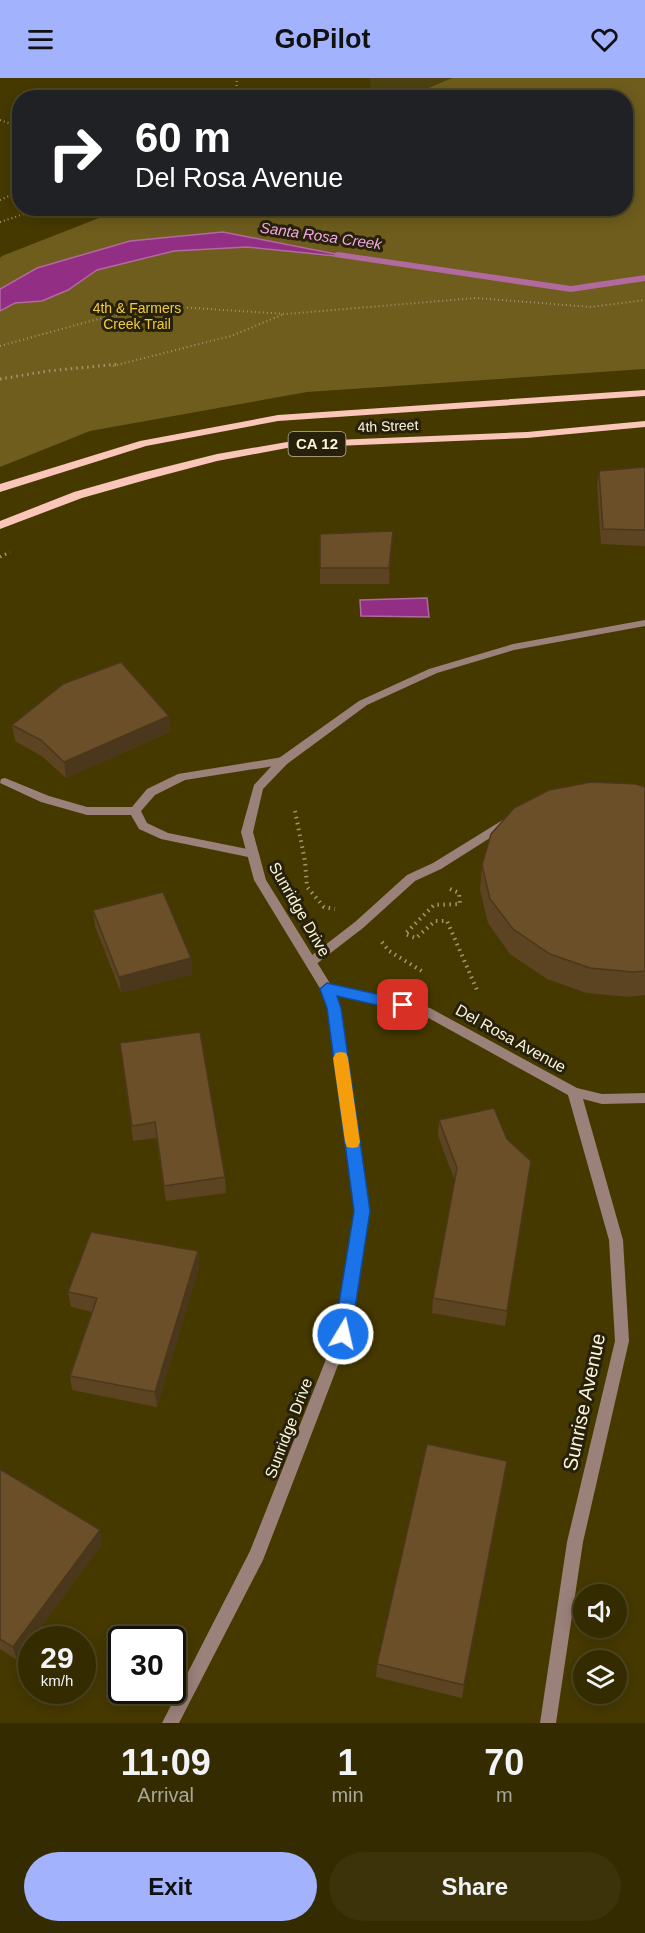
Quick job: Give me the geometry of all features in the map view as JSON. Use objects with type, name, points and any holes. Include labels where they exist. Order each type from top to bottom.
[{"type":"main road","name":"4th Street","points":[[0,488],[144,442],[278,418],[645,393]]},
{"type":"main road","name":"4th Street","points":[[0,525],[78,495],[145,476],[217,458],[287,445],[527,435],[645,424]]},
{"type":"street","name":"Sunridge Drive","points":[[170,1723],[257,1555],[343,1334],[362,1211],[334,1008],[327,989],[260,880],[247,832],[258,788],[283,761],[363,703],[433,671],[513,647],[645,623]]},
{"type":"street","points":[[5,782],[45,799],[87,811],[135,811],[151,792],[182,777],[283,761]]},
{"type":"street","points":[[135,811],[143,826],[165,836],[253,854]]},
{"type":"street","points":[[311,962],[359,925],[411,878],[437,866],[518,815]]},
{"type":"street","name":"Del Rosa Avenue","points":[[327,989],[426,1011],[574,1092],[602,1100],[645,1098]]},
{"type":"street","name":"Sunrise Avenue","points":[[548,1723],[575,1542],[622,1341],[616,1240],[574,1092]]},
{"type":"path","points":[[0,222],[18,216]]},
{"type":"path","points":[[0,346],[98,319],[163,306],[286,314],[476,298],[591,307],[645,300]]},
{"type":"path","points":[[0,379],[109,367],[231,336],[286,314]]},
{"type":"path","points":[[0,557],[15,549]]},
{"type":"path","points":[[295,811],[305,861],[307,887],[324,907],[337,910]]},
{"type":"path","points":[[447,888],[459,894],[460,904],[434,905],[407,929],[405,934],[416,938],[435,921],[447,921],[477,990]]},
{"type":"path","points":[[378,938],[389,951],[425,973]]},
{"type":"shaded area","points":[[370,78],[645,78],[633,91],[371,90]]},
{"type":"shaded area","points":[[223,232],[356,258],[247,247],[174,251],[97,270],[68,290],[42,301],[15,303],[0,311],[0,289],[37,268],[130,241]]},
{"type":"shaded area","points":[[427,598],[429,617],[361,616],[360,600]]},
{"type":"green space","name":"4th & Farmers Creek Trail","points":[[452,78],[645,78],[645,369],[307,392],[90,431],[0,467],[0,258],[2,256],[104,216],[633,216],[633,90],[424,90]]},
{"type":"building","points":[[645,467],[645,530],[603,529],[599,471]]},
{"type":"building","points":[[393,531],[389,568],[320,568],[320,534]]},
{"type":"building","points":[[121,662],[169,716],[64,762],[41,740],[12,725],[63,684]]},
{"type":"building","points":[[591,782],[636,784],[645,787],[645,971],[590,968],[550,954],[513,929],[490,899],[482,865],[491,834],[514,808],[549,790]]},
{"type":"building","points":[[163,892],[191,958],[119,977],[93,910]]},
{"type":"building","points":[[200,1032],[225,1177],[164,1186],[155,1122],[132,1126],[120,1043]]},
{"type":"building","points":[[494,1108],[507,1139],[531,1161],[507,1311],[433,1298],[457,1168],[439,1120]]},
{"type":"building","points":[[91,1232],[198,1251],[155,1392],[70,1376],[97,1298],[68,1292]]},
{"type":"building","points":[[427,1444],[507,1461],[464,1685],[377,1664]]},
{"type":"building","points":[[0,1469],[100,1530],[29,1626],[18,1626],[18,1640],[13,1647],[0,1639]]},
{"type":"waterway","name":"Santa Rosa Creek","points":[[338,255],[571,289],[645,278]]},
{"type":"slow traffic","points":[[341,1058],[353,1142]]},
{"type":"route","points":[[343,1334],[362,1211],[334,1008],[327,989],[403,1005]]}]
